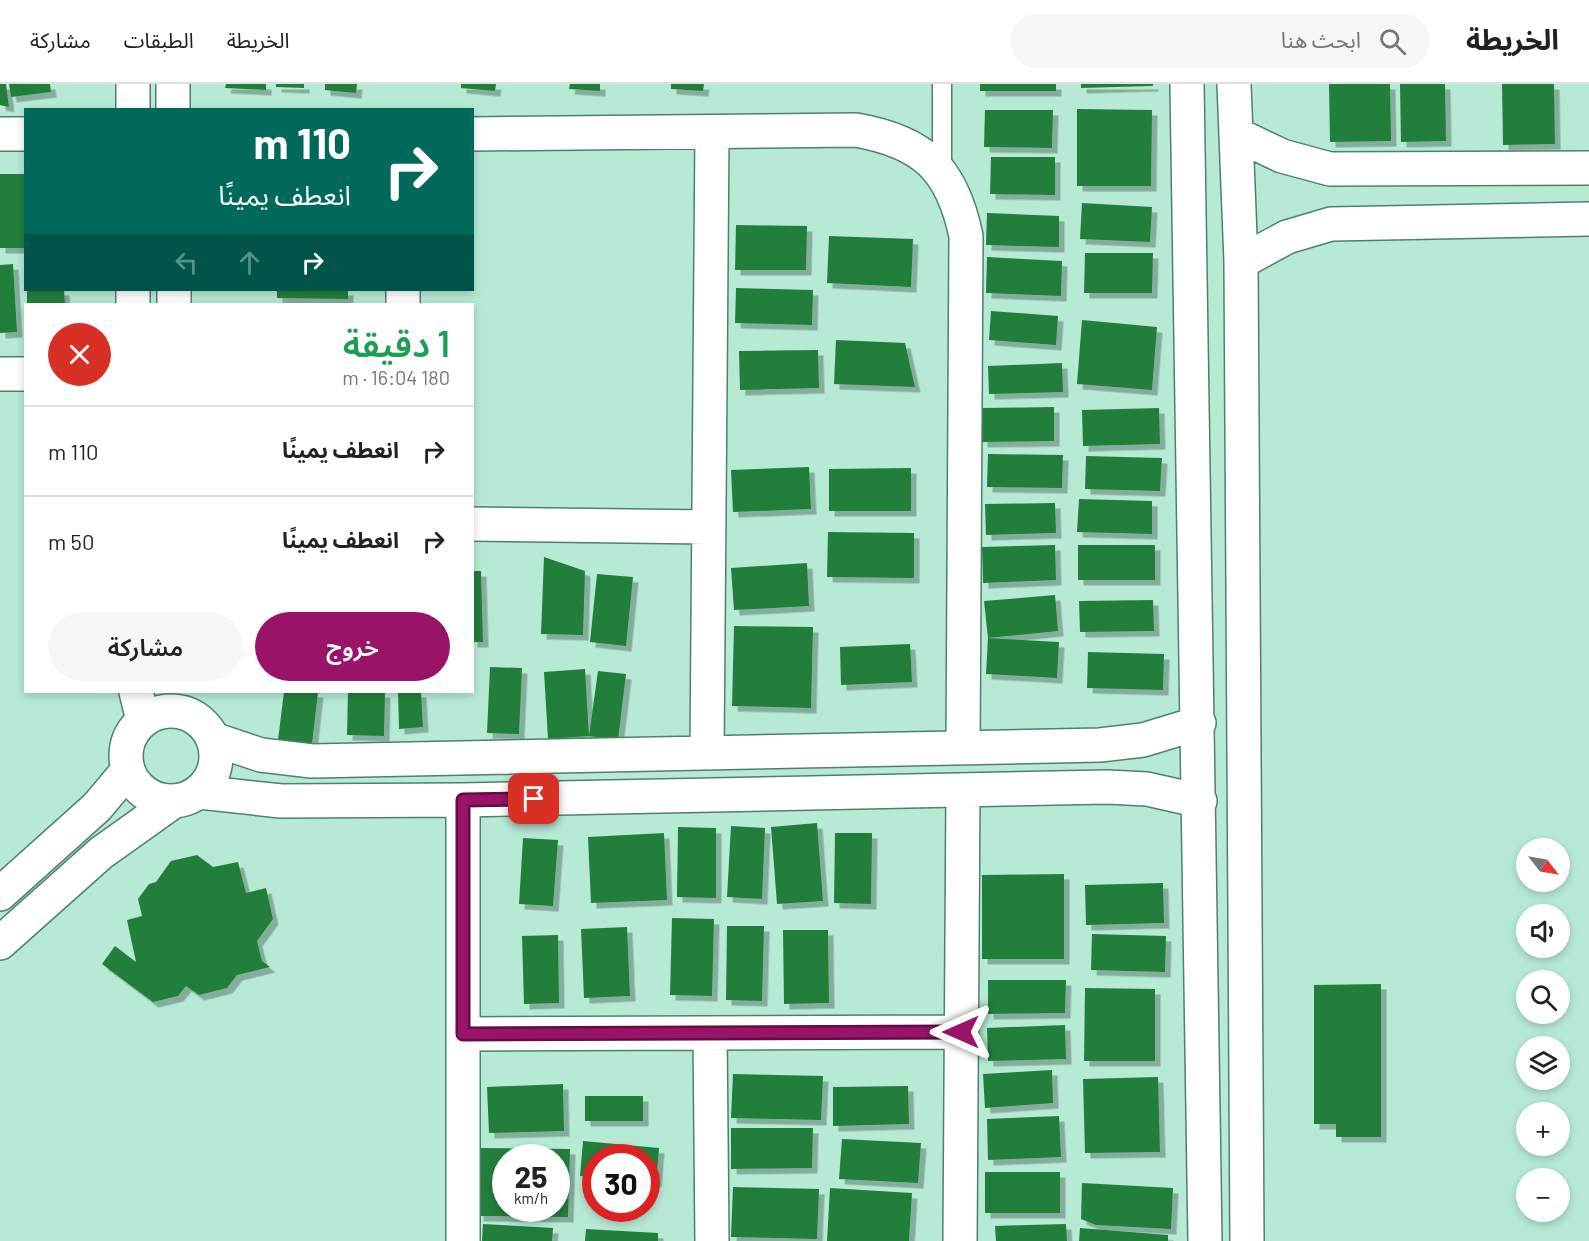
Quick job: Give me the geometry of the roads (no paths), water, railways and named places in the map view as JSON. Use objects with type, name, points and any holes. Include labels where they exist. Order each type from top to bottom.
[{"type":"street","points":[[133,84],[133,108]]},
{"type":"street","points":[[173,84],[173,108]]},
{"type":"street","points":[[1187,84],[1199,723],[1205,1241]]},
{"type":"street","points":[[1234,84],[1241,262],[1247,1241]]},
{"type":"street","points":[[474,134],[856,130],[889,136],[919,152],[942,175],[959,204],[966,236],[963,747]]},
{"type":"street","points":[[707,753],[712,132]]},
{"type":"street","points":[[0,134],[24,134]]},
{"type":"street","points":[[1236,134],[1282,156],[1330,169],[1589,168]]},
{"type":"street","points":[[1241,262],[1287,237],[1331,224],[1589,219]]},
{"type":"street","points":[[0,374],[24,374]]},
{"type":"street","points":[[474,524],[709,527]]},
{"type":"street","points":[[1199,723],[1164,735],[1122,743],[312,761],[261,755],[200,717],[139,706],[126,748],[128,770],[135,784],[146,794],[159,800],[186,796],[281,801],[463,800],[1127,787],[1200,801]]},
{"type":"street","points":[[0,943],[101,853],[209,781],[216,753],[200,717]]},
{"type":"street","points":[[0,894],[97,807],[128,770]]},
{"type":"street","points":[[960,1241],[963,790]]},
{"type":"street","points":[[463,800],[463,1241]]},
{"type":"street","points":[[463,1034],[961,1032]]},
{"type":"street","points":[[710,1033],[712,1241]]},
{"type":"lane","points":[[942,84],[942,175]]}]
